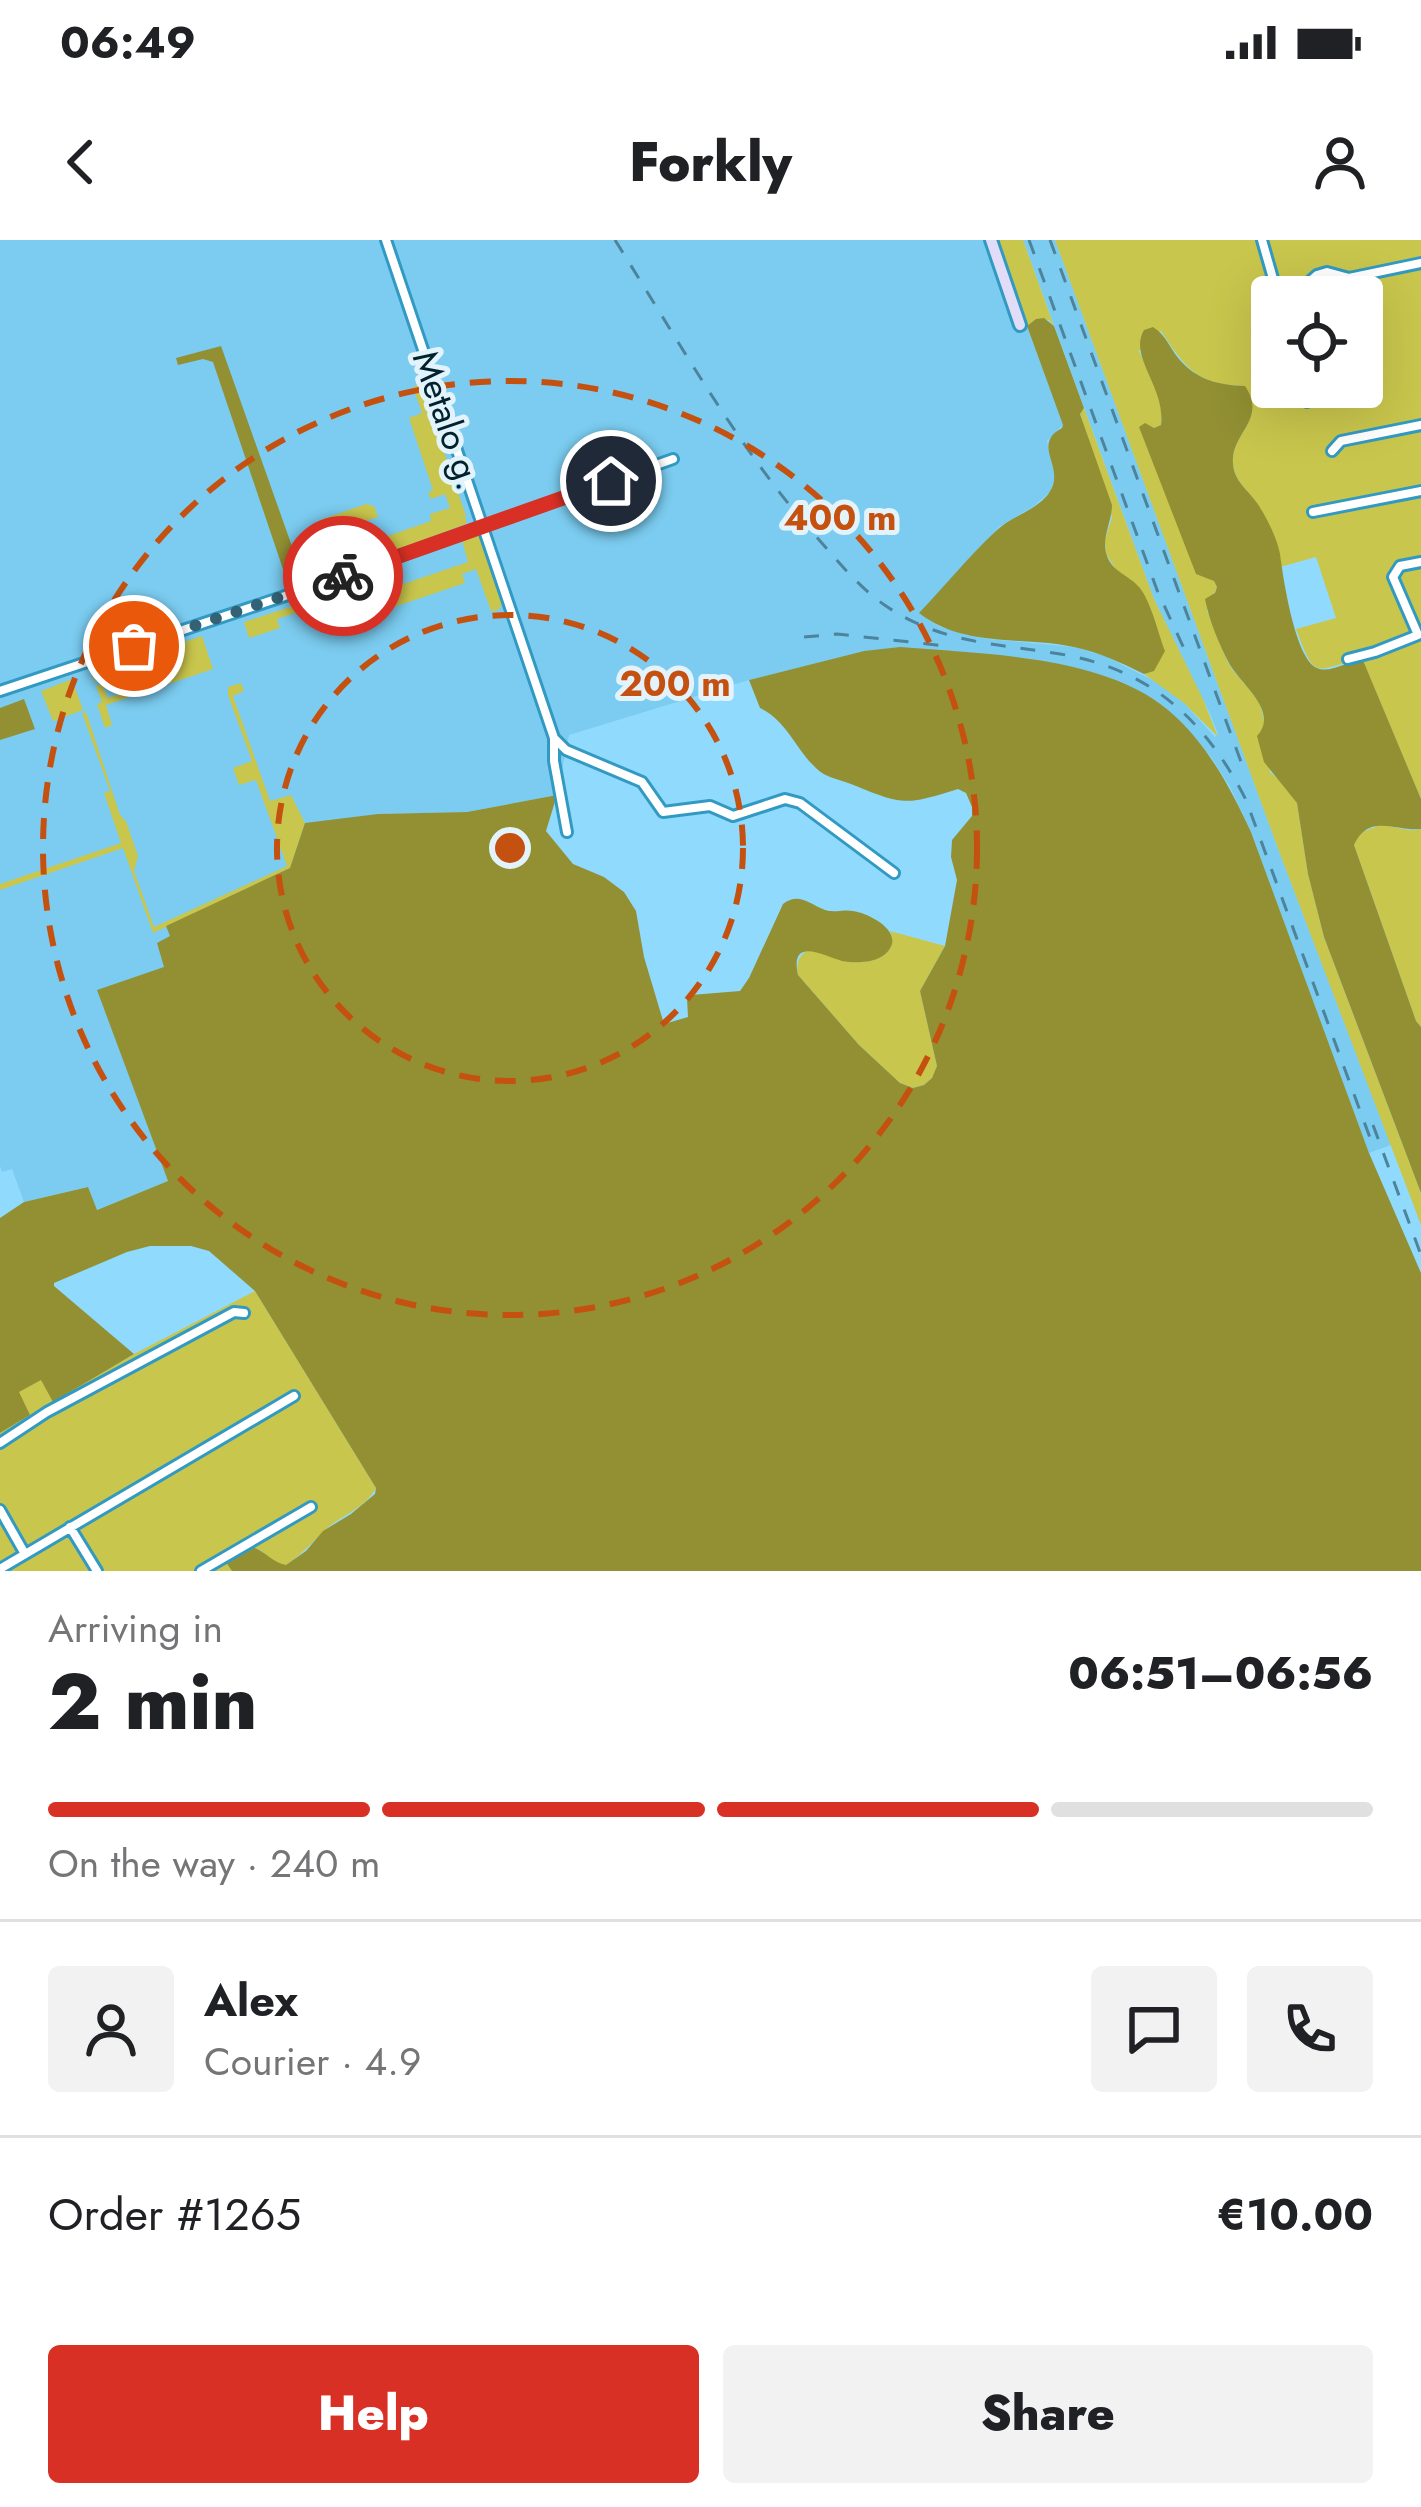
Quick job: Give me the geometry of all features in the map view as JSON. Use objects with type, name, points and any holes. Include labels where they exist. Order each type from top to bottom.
[{"type":"street","name":"Metalo g.","points":[[386,240],[554,737],[567,832]]},
{"type":"street","points":[[991,240],[1020,325]]},
{"type":"street","points":[[1262,240],[1272,276]]},
{"type":"street","points":[[1359,276],[1421,263]]},
{"type":"street","points":[[1332,451],[1341,441],[1421,425]]},
{"type":"street","points":[[0,692],[673,459]]},
{"type":"street","points":[[1312,512],[1421,491]]},
{"type":"street","points":[[1348,659],[1419,639],[1393,577],[1400,566],[1421,562]]},
{"type":"street","points":[[554,737],[566,750],[642,782],[663,812],[710,806],[733,816],[785,800],[800,803],[894,873]]},
{"type":"street","points":[[0,1443],[47,1412],[234,1312],[244,1313]]},
{"type":"street","points":[[0,1569],[294,1396]]},
{"type":"street","points":[[200,1571],[310,1507]]},
{"type":"street","points":[[0,1510],[26,1554]]},
{"type":"street","points":[[70,1527],[97,1571]]},
{"type":"shaded area","points":[[0,240],[985,240],[1016,329],[1027,326],[1063,425],[1047,441],[1055,478],[1050,492],[1034,506],[999,527],[927,619],[988,639],[1074,647],[1105,656],[1164,686],[1215,737],[1210,714],[1154,599],[1023,240],[1055,240],[1391,1145],[1369,1153],[1251,832],[1230,787],[1211,757],[1152,698],[1110,678],[1026,658],[864,651],[749,680],[569,735],[557,795],[467,812],[378,814],[290,868],[167,927],[171,936],[165,967],[98,991],[168,1181],[96,1210],[87,1187],[24,1202],[12,1169],[2,1172],[0,1166]]},
{"type":"shaded area","points":[[996,240],[1023,240],[1054,326],[1049,320],[1036,319],[1027,326]]},
{"type":"shaded area","points":[[1055,240],[1421,240],[1421,799],[1362,659],[1318,668],[1308,658],[1296,629],[1336,618],[1316,557],[1280,567],[1266,519],[1233,465],[1236,444],[1252,408],[1383,408],[1383,276],[1251,276],[1251,403],[1244,386],[1215,382],[1194,372],[1161,331],[1139,351],[1161,415],[1161,425],[1140,428],[1163,486],[1217,587],[1207,611],[1230,666],[1260,705],[1270,772],[1297,803],[1324,937],[1421,1193],[1421,1225]]},
{"type":"shaded area","points":[[1044,318],[1054,326],[1084,408],[1080,414],[1112,505],[1106,553],[1143,593],[1165,651],[1154,671],[1144,674],[1074,647],[955,632],[919,613],[986,541],[1044,499],[1053,484],[1049,442],[1063,425],[1027,326]]},
{"type":"shaded area","points":[[1153,327],[1201,377],[1245,386],[1251,398],[1251,417],[1234,453],[1234,470],[1271,527],[1302,650],[1322,669],[1362,658],[1421,799],[1421,829],[1375,826],[1354,845],[1421,1027],[1421,1193],[1324,937],[1297,803],[1264,762],[1257,736],[1263,727],[1261,707],[1229,663],[1207,607],[1205,599],[1217,587],[1196,574],[1139,427],[1161,425],[1158,398],[1141,351],[1144,330]]},
{"type":"shaded area","points":[[221,346],[299,566],[284,572],[213,362],[203,359],[178,365],[176,358]]},
{"type":"shaded area","points":[[421,384],[466,524],[289,589],[287,585],[311,575],[287,582],[284,572],[299,567],[297,559],[320,552],[329,569],[327,557],[431,521],[430,514],[450,508],[445,494],[431,499],[428,492],[433,490],[409,418],[422,413],[413,387]]},
{"type":"shaded area","points":[[1084,408],[1154,599],[1218,737],[1184,703],[1144,674],[1154,670],[1154,623],[1141,590],[1118,573],[1106,554],[1112,517],[1080,413]]},
{"type":"shaded area","points":[[366,504],[374,506],[378,517],[321,536],[320,520]]},
{"type":"shaded area","points":[[478,535],[504,602],[497,611],[491,611],[476,569],[462,574],[465,583],[379,612],[374,594],[468,562],[462,540]]},
{"type":"shaded area","points":[[353,579],[361,583],[371,615],[344,624],[335,590]]},
{"type":"shaded area","points":[[324,596],[327,603],[277,619],[280,628],[249,638],[244,622]]},
{"type":"shaded area","points":[[202,636],[213,669],[106,705],[112,725],[105,728],[96,686],[102,684],[108,698],[147,684],[141,666],[94,681],[92,673]]},
{"type":"shaded area","points":[[900,647],[1040,660],[1110,678],[1168,710],[1206,751],[1226,782],[1251,832],[1369,1153],[1421,1273],[1421,1571],[232,1571],[226,1562],[251,1547],[286,1565],[375,1494],[376,1488],[255,1291],[209,1251],[191,1246],[150,1246],[127,1252],[54,1283],[134,1354],[53,1402],[41,1380],[19,1392],[30,1415],[0,1433],[0,1218],[24,1202],[88,1187],[97,1210],[168,1181],[97,990],[164,967],[157,943],[170,936],[166,926],[290,868],[305,823],[378,814],[467,812],[557,795],[546,831],[573,864],[604,877],[624,892],[636,911],[664,1024],[688,1017],[691,995],[740,991],[783,904],[799,899],[828,911],[866,915],[890,932],[892,944],[884,955],[856,962],[804,952],[799,955],[798,975],[859,1045],[900,1083],[913,1088],[924,1085],[937,1066],[920,991],[945,946],[957,880],[952,840],[972,816],[966,793],[958,789],[904,801],[824,774],[778,721],[760,708],[749,680],[864,651]]},
{"type":"shaded area","points":[[72,679],[83,710],[53,721],[41,691]]},
{"type":"shaded area","points":[[241,683],[244,691],[233,696],[270,801],[291,795],[305,823],[290,868],[153,933],[123,848],[0,890],[0,884],[121,843],[104,793],[110,791],[82,713],[86,712],[138,856],[134,871],[154,927],[287,866],[256,780],[239,785],[233,768],[252,761],[228,695],[228,687]]},
{"type":"shaded area","points":[[24,699],[35,729],[0,740],[0,708]]},
{"type":"shaded area","points":[[1382,825],[1421,829],[1421,1027],[1354,845],[1369,829]]},
{"type":"shaded area","points":[[890,931],[945,946],[920,991],[937,1066],[932,1078],[913,1088],[900,1083],[859,1045],[798,975],[800,957],[807,951],[818,950],[847,961],[877,959],[890,948]]},
{"type":"shaded area","points":[[255,1291],[376,1488],[371,1496],[286,1565],[276,1564],[259,1549],[227,1562],[232,1571],[0,1571],[0,1433],[29,1416],[18,1392],[41,1379],[53,1401]]},
{"type":"railway","points":[[615,240],[764,472],[868,592],[906,618],[948,635],[1060,654],[1122,672],[1148,686],[1194,723],[1246,800],[1373,1146]]},
{"type":"railway","points":[[1029,240],[1157,590],[1187,655]]},
{"type":"railway","points":[[1050,240],[1244,770]]},
{"type":"railway","points":[[804,637],[837,634],[946,646]]},
{"type":"railway","points":[[1373,1125],[1421,1255]]},
{"type":"way so far","points":[[134,646],[343,576]]},
{"type":"route","points":[[343,576],[611,481]]}]
